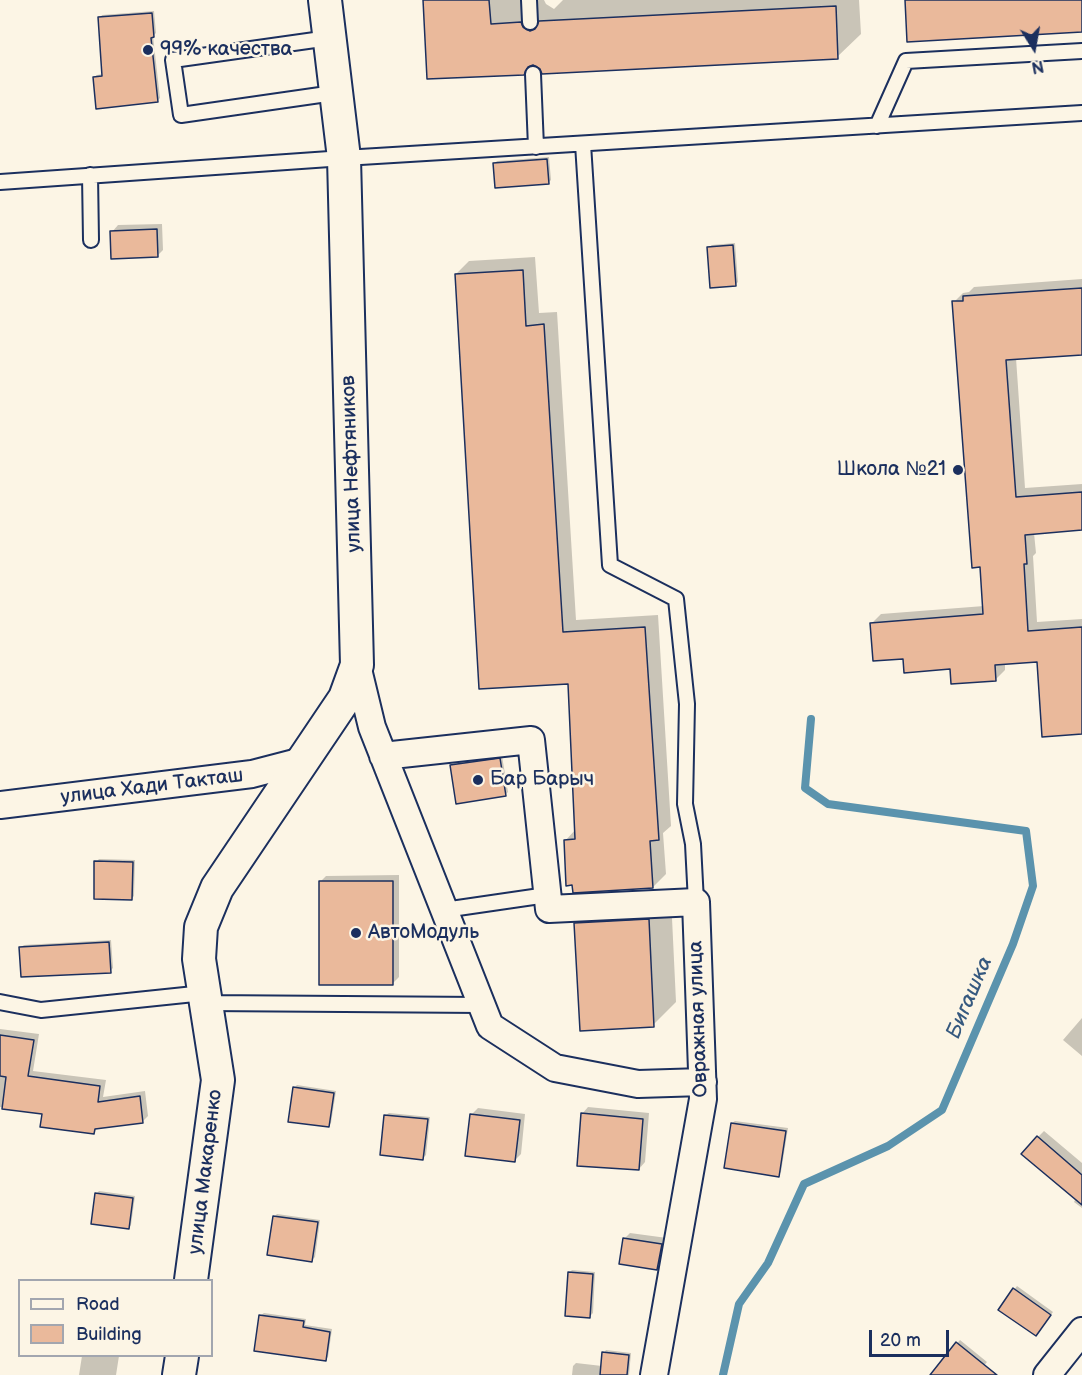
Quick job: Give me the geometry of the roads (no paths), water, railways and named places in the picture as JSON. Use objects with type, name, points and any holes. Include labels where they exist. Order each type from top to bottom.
[{"type":"street","name":"улица Нефтяников","points":[[217,888],[345,698],[357,664],[344,158],[334,93],[325,0]]},
{"type":"street","points":[[357,664],[372,727],[490,1026],[555,1068],[638,1084],[703,1082]]},
{"type":"street","points":[[383,756],[531,740],[549,909],[696,902]]},
{"type":"street","name":"улица Хади Такташ","points":[[0,805],[252,774],[302,761]]},
{"type":"street","name":"улица Макаренко","points":[[191,1279],[218,1080],[199,959],[201,927],[217,888]]},
{"type":"street","name":"Овражная улица","points":[[654,1375],[704,1099],[696,902]]},
{"type":"street","points":[[1047,1375],[1082,1331]]},
{"type":"street","points":[[179,1375],[182,1357]]},
{"type":"lane","points":[[529,0],[530,22]]},
{"type":"lane","points":[[329,38],[173,60],[181,115],[334,93]]},
{"type":"lane","points":[[877,126],[906,61],[1082,51]]},
{"type":"lane","points":[[533,74],[536,147]]},
{"type":"lane","points":[[0,182],[344,158],[1082,113]]},
{"type":"lane","name":"Овражная улица","points":[[583,144],[610,565],[676,599],[687,704],[685,804],[693,844],[696,902]]},
{"type":"lane","points":[[90,175],[91,240]]},
{"type":"lane","points":[[444,910],[547,895]]},
{"type":"lane","points":[[0,1002],[41,1010],[205,998],[482,1005]]},
{"type":"waterway","name":"Бигашка","points":[[723,1375],[739,1304],[768,1263],[804,1184],[888,1146],[942,1110],[1013,944],[1033,886],[1026,831],[828,804],[805,788],[811,719]]},
{"type":"place","name":"99% качества","points":[[148,50]]},
{"type":"place","name":"Школа №21","points":[[958,470]]},
{"type":"place","name":"Бар Барыч","points":[[478,780]]},
{"type":"place","name":"АвтоМодуль","points":[[356,933]]}]
